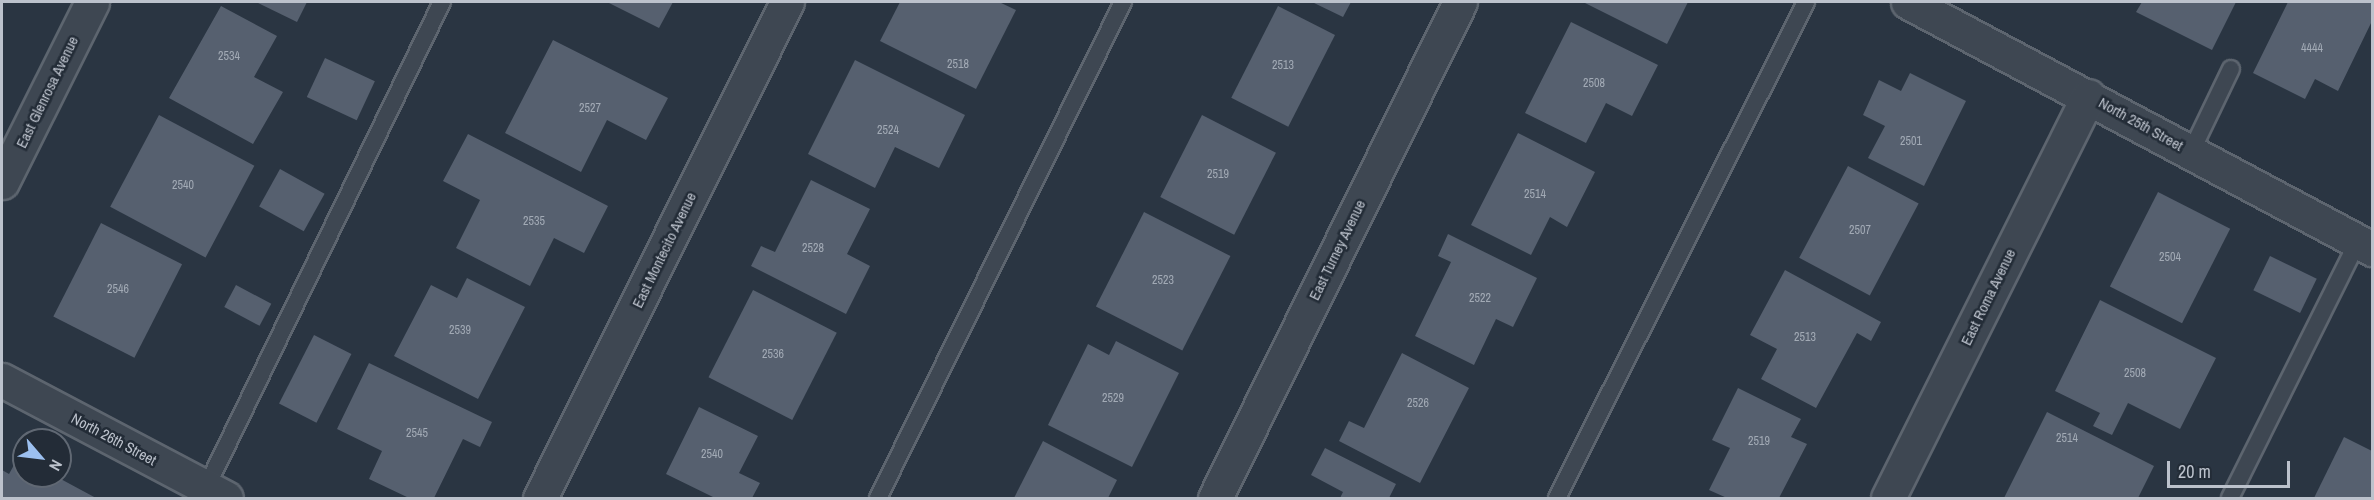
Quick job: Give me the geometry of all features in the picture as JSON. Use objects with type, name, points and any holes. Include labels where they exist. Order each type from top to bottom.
[{"type":"street","name":"East Glenrosa Avenue","points":[[2,182],[92,2]]},
{"type":"street","name":"East Montecito Avenue","points":[[540,498],[787,2]]},
{"type":"street","name":"East Turney Avenue","points":[[1215,498],[1460,2]]},
{"type":"street","name":"North 25th Street","points":[[1916,3],[2365,245]]},
{"type":"street","name":"East Roma Avenue","points":[[1888,498],[2088,96]]},
{"type":"street","name":"North 26th Street","points":[[2,380],[221,496]]},
{"type":"lane","points":[[221,496],[442,2]]},
{"type":"lane","points":[[878,498],[1123,2]]},
{"type":"lane","points":[[1557,498],[1806,2]]},
{"type":"lane","points":[[2191,152],[2231,69]]},
{"type":"lane","points":[[2230,498],[2365,245]]},
{"type":"building","points":[[256,2],[307,2],[297,22]]},
{"type":"building","points":[[607,2],[673,2],[659,28]]},
{"type":"building","points":[[900,2],[999,2],[1016,10],[976,89],[880,41]]},
{"type":"building","points":[[1312,2],[1351,2],[1343,17]]},
{"type":"building","points":[[1583,2],[1688,2],[1667,44]]},
{"type":"building","points":[[2142,2],[2236,2],[2212,50],[2136,12]]},
{"type":"building","points":[[2288,2],[2372,2],[2372,21],[2338,91],[2315,79],[2305,99],[2253,73]]},
{"type":"building","points":[[221,6],[277,36],[254,77],[283,92],[253,144],[169,98]]},
{"type":"building","points":[[1278,6],[1335,35],[1288,127],[1231,98]]},
{"type":"building","points":[[1571,22],[1658,65],[1632,116],[1606,103],[1586,143],[1525,113]]},
{"type":"building","points":[[553,40],[668,98],[646,140],[607,120],[581,172],[505,133]]},
{"type":"building","points":[[325,58],[375,81],[357,120],[307,97]]},
{"type":"building","points":[[855,60],[965,115],[939,168],[895,147],[875,188],[808,154]]},
{"type":"building","points":[[1910,73],[1966,101],[1924,186],[1868,158],[1885,126],[1863,115],[1879,80],[1901,91]]},
{"type":"building","points":[[159,115],[254,166],[206,258],[110,207]]},
{"type":"building","points":[[1202,115],[1276,153],[1234,235],[1160,197]]},
{"type":"building","points":[[1518,133],[1595,172],[1567,227],[1550,217],[1531,255],[1471,225]]},
{"type":"building","points":[[468,134],[608,206],[584,253],[554,238],[530,286],[456,248],[480,200],[443,181]]},
{"type":"building","points":[[1848,166],[1919,204],[1870,295],[1799,258]]},
{"type":"building","points":[[280,169],[325,194],[304,231],[259,207]]},
{"type":"building","points":[[811,180],[870,209],[847,254],[870,266],[846,314],[751,266],[761,246],[775,252]]},
{"type":"building","points":[[2158,192],[2230,229],[2182,323],[2110,286]]},
{"type":"building","points":[[1144,212],[1230,256],[1182,350],[1096,306]]},
{"type":"building","points":[[101,223],[182,264],[134,358],[53,317]]},
{"type":"building","points":[[1448,234],[1537,278],[1513,327],[1496,319],[1474,365],[1415,336],[1451,262],[1438,256]]},
{"type":"building","points":[[2270,256],[2317,279],[2300,313],[2253,290]]},
{"type":"building","points":[[1785,270],[1881,322],[1871,341],[1857,333],[1816,408],[1761,379],[1777,349],[1750,335]]},
{"type":"building","points":[[467,278],[525,307],[478,399],[394,356],[431,285],[457,298]]},
{"type":"building","points":[[236,285],[271,304],[260,326],[224,307]]},
{"type":"building","points":[[753,290],[837,333],[792,420],[709,377]]},
{"type":"building","points":[[2100,300],[2216,358],[2180,429],[2128,403],[2112,435],[2093,426],[2100,413],[2055,391]]},
{"type":"building","points":[[314,335],[351,354],[316,423],[279,404]]},
{"type":"building","points":[[1116,341],[1179,373],[1132,467],[1048,425],[1088,344],[1109,355]]},
{"type":"building","points":[[1402,353],[1469,388],[1420,483],[1339,441],[1349,421],[1364,428]]},
{"type":"building","points":[[369,363],[492,422],[480,447],[463,439],[434,498],[409,498],[369,479],[382,451],[337,429]]},
{"type":"building","points":[[1738,388],[1801,419],[1791,437],[1807,444],[1779,498],[1727,498],[1709,490],[1730,448],[1712,440]]},
{"type":"building","points":[[699,407],[758,436],[739,473],[760,483],[752,498],[715,498],[666,474]]},
{"type":"building","points":[[2047,412],[2154,466],[2138,498],[2004,498]]},
{"type":"building","points":[[2344,437],[2372,451],[2372,498],[2314,498]]},
{"type":"building","points":[[1043,441],[1117,480],[1108,498],[1014,498]]},
{"type":"building","points":[[1325,448],[1396,484],[1389,498],[1340,498],[1343,492],[1311,475]]},
{"type":"building","points":[[12,469],[12,488],[72,488],[72,485],[96,498],[2,498],[2,470],[9,474]]}]
